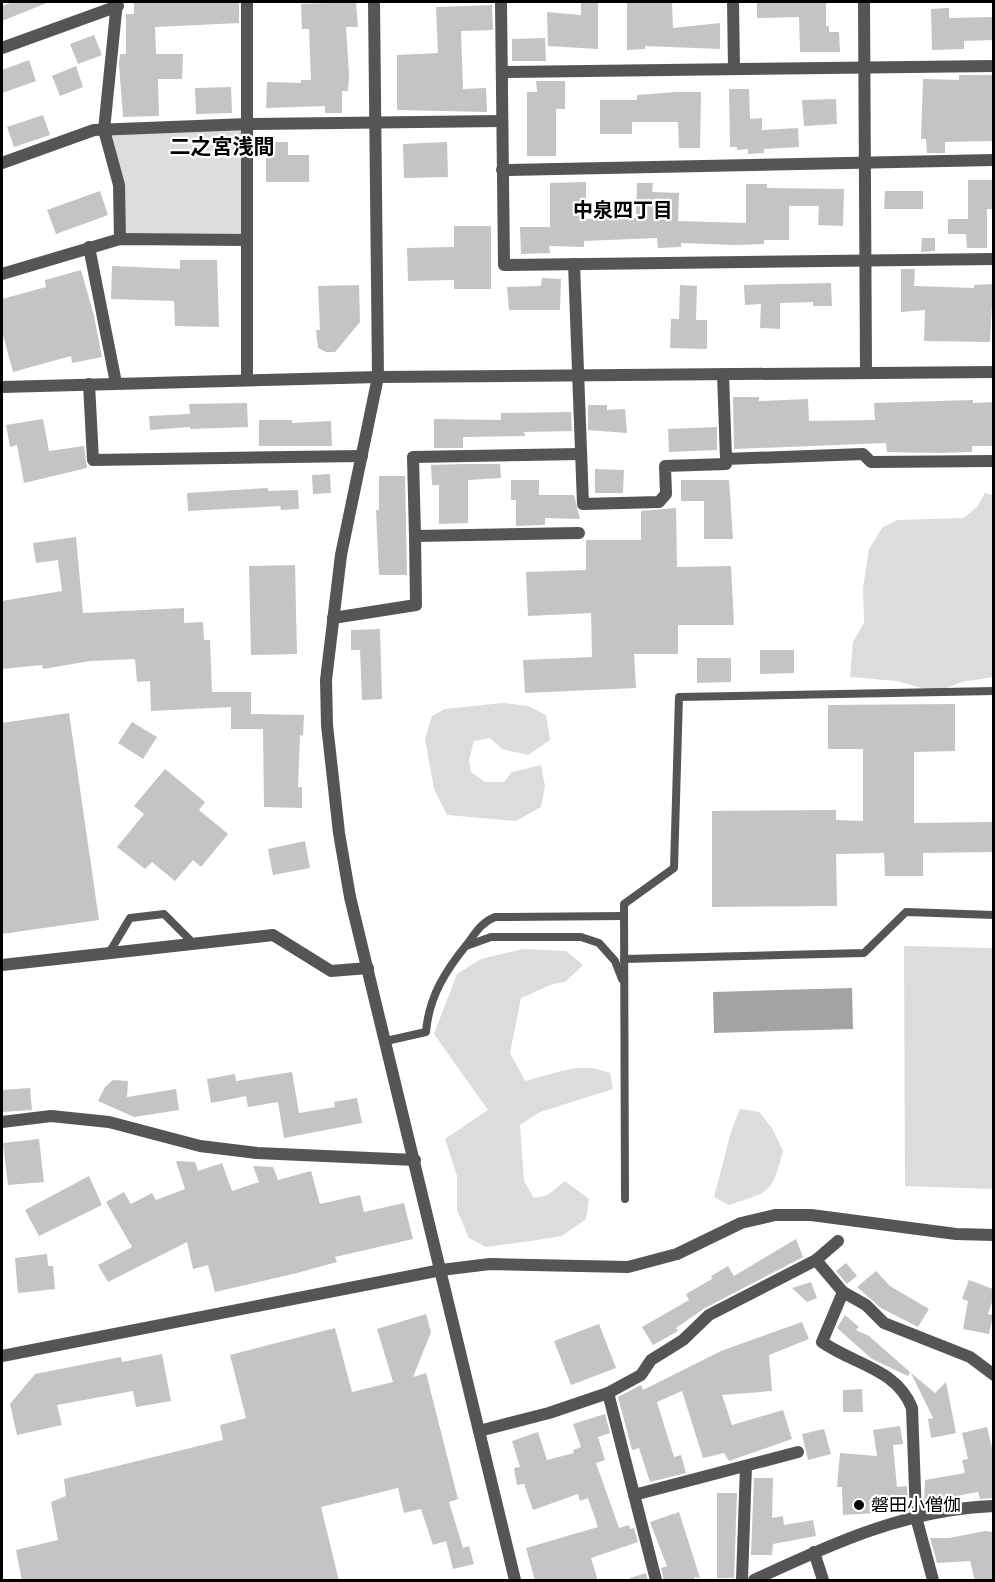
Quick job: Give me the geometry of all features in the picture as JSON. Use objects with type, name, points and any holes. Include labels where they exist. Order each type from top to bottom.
[{"type":"street","points":[[247,2],[248,124],[245,240],[247,380]]},
{"type":"street","points":[[374,2],[378,377],[341,555],[326,680],[327,725],[341,843],[368,968],[515,1581]]},
{"type":"street","points":[[501,2],[504,265],[993,259]]},
{"type":"street","points":[[733,2],[734,68]]},
{"type":"street","points":[[864,2],[866,373]]},
{"type":"street","points":[[2,48],[117,4],[104,130],[119,185],[120,239]]},
{"type":"street","points":[[502,72],[993,66]]},
{"type":"street","points":[[2,163],[94,130],[248,124],[501,121]]},
{"type":"street","points":[[502,170],[993,160]]},
{"type":"street","points":[[2,274],[120,239],[245,240]]},
{"type":"street","points":[[89,247],[116,383]]},
{"type":"street","points":[[574,264],[583,504],[660,502],[666,494],[665,466],[726,464],[723,374]]},
{"type":"street","points":[[2,387],[378,377],[993,372]]},
{"type":"street","points":[[89,384],[93,460],[362,456]]},
{"type":"street","points":[[333,618],[416,604],[413,457],[581,454]]},
{"type":"street","points":[[726,459],[862,454],[871,462],[993,461]]},
{"type":"street","points":[[415,536],[579,533]]},
{"type":"street","points":[[2,965],[273,934],[331,971],[368,968]]},
{"type":"street","points":[[2,1122],[62,1117],[109,1122],[200,1146],[415,1160]]},
{"type":"street","points":[[2,1356],[441,1270],[490,1264],[628,1267],[677,1254],[741,1223],[775,1215],[812,1215],[956,1234],[993,1235]]},
{"type":"street","points":[[479,1431],[549,1413],[608,1393],[641,1375],[651,1360],[683,1340],[709,1315],[816,1260],[838,1241]]},
{"type":"street","points":[[816,1260],[843,1292],[866,1305],[884,1323],[970,1357],[993,1375]]},
{"type":"street","points":[[843,1292],[822,1342],[842,1357],[883,1373],[906,1392],[912,1408],[916,1517],[933,1581]]},
{"type":"street","points":[[608,1393],[656,1581]]},
{"type":"street","points":[[634,1495],[798,1452]]},
{"type":"street","points":[[742,1581],[746,1466]]},
{"type":"street","points":[[754,1581],[867,1530],[916,1517],[970,1507],[993,1506]]},
{"type":"street","points":[[814,1552],[823,1581]]},
{"type":"lane","points":[[625,1199],[624,904],[674,868],[679,697],[993,691]]},
{"type":"lane","points":[[624,959],[864,953],[906,912],[993,915]]},
{"type":"lane","points":[[109,953],[130,918],[164,914],[194,944]]},
{"type":"lane","points":[[386,1041],[426,1032],[428,1012],[437,987],[447,969],[485,921],[495,917],[624,916]]},
{"type":"lane","points":[[464,947],[491,937],[580,937],[599,943],[615,961],[624,985]]},
{"type":"shaded area","points":[[104,130],[248,130],[245,240],[120,239],[119,185]]},
{"type":"shaded area","points":[[985,493],[993,495],[993,677],[962,682],[935,692],[897,681],[850,677],[853,642],[864,623],[863,588],[869,549],[882,528],[897,520],[964,518],[977,507]]},
{"type":"shaded area","points":[[503,703],[528,706],[546,715],[550,740],[528,755],[502,749],[490,738],[474,741],[469,760],[471,772],[485,782],[504,782],[512,772],[541,765],[545,786],[541,807],[516,821],[447,815],[434,789],[425,739],[432,716],[445,709]]},
{"type":"shaded area","points":[[904,946],[993,948],[993,1189],[905,1186]]},
{"type":"shaded area","points":[[523,949],[566,951],[583,965],[565,982],[553,984],[521,998],[510,1053],[525,1081],[568,1069],[599,1069],[610,1073],[613,1089],[540,1112],[520,1125],[524,1181],[534,1198],[548,1195],[565,1181],[589,1199],[586,1219],[562,1236],[486,1247],[469,1238],[457,1210],[457,1176],[445,1139],[488,1110],[434,1034],[457,974],[481,959]]},
{"type":"shaded area","points":[[852,988],[853,1029],[714,1033],[713,992]]},
{"type":"shaded area","points":[[740,1109],[759,1112],[772,1128],[783,1151],[772,1184],[767,1189],[753,1197],[729,1205],[714,1197],[731,1132]]},
{"type":"building","points":[[13,2],[49,2],[2,21],[2,6]]},
{"type":"building","points":[[134,2],[239,2],[239,23],[155,27],[156,54],[183,54],[182,79],[158,79],[159,116],[123,117],[119,64],[120,54],[126,54],[126,14],[134,14]]},
{"type":"building","points":[[356,2],[358,27],[346,27],[349,74],[348,91],[342,91],[342,113],[325,113],[325,106],[266,108],[267,82],[301,83],[301,80],[311,80],[309,29],[302,29],[301,4]]},
{"type":"building","points":[[581,2],[598,2],[598,49],[548,46],[547,12],[581,15]]},
{"type":"building","points":[[627,2],[672,2],[673,28],[720,23],[720,49],[645,46],[645,49],[627,50]]},
{"type":"building","points":[[757,2],[826,2],[826,26],[829,26],[829,32],[839,32],[840,52],[800,52],[799,17],[757,18]]},
{"type":"building","points":[[492,5],[493,30],[461,31],[463,89],[486,88],[487,112],[397,110],[397,55],[438,53],[436,7]]},
{"type":"building","points":[[949,8],[949,18],[993,17],[993,40],[964,41],[964,49],[932,50],[931,9]]},
{"type":"building","points":[[94,35],[102,55],[78,64],[70,44]]},
{"type":"building","points":[[545,38],[546,61],[512,61],[512,39]]},
{"type":"building","points":[[29,60],[36,81],[2,93],[2,70]]},
{"type":"building","points":[[76,66],[83,87],[60,96],[52,76]]},
{"type":"building","points":[[959,75],[993,75],[993,141],[945,142],[945,153],[927,153],[926,139],[921,139],[923,79],[959,80]]},
{"type":"building","points":[[536,81],[565,81],[565,109],[556,109],[556,156],[527,156],[527,92],[537,92]]},
{"type":"building","points":[[231,87],[232,113],[196,114],[195,88]]},
{"type":"building","points":[[729,89],[749,89],[750,119],[762,118],[762,130],[798,128],[799,147],[764,149],[764,153],[748,154],[748,149],[737,150],[737,147],[730,147]]},
{"type":"building","points":[[701,92],[700,148],[679,148],[678,122],[632,122],[632,134],[600,134],[600,100],[637,100],[637,95]]},
{"type":"building","points":[[836,99],[837,124],[804,126],[802,100]]},
{"type":"building","points":[[43,115],[50,135],[14,147],[7,127]]},
{"type":"building","points":[[266,142],[288,142],[288,155],[309,155],[309,182],[266,182]]},
{"type":"building","points":[[447,142],[448,177],[404,178],[403,144]]},
{"type":"building","points":[[968,180],[993,180],[993,209],[987,209],[987,248],[967,248],[966,234],[948,234],[948,219],[968,219]]},
{"type":"building","points":[[586,182],[586,219],[636,218],[637,183],[653,183],[652,192],[679,193],[678,221],[746,223],[746,184],[767,184],[767,188],[844,189],[843,226],[818,225],[819,206],[789,206],[789,240],[764,240],[764,244],[735,245],[681,243],[681,247],[658,248],[657,238],[584,241],[584,247],[549,246],[550,253],[521,254],[520,227],[550,227],[550,183]]},
{"type":"building","points":[[100,191],[108,215],[56,234],[47,210]]},
{"type":"building","points":[[885,191],[923,191],[923,209],[884,209]]},
{"type":"building","points":[[454,226],[491,226],[491,289],[454,289],[454,280],[408,281],[407,248],[454,247]]},
{"type":"building","points":[[922,238],[935,238],[935,251],[921,252]]},
{"type":"building","points":[[180,260],[217,260],[219,327],[175,326],[174,301],[111,299],[112,266],[180,269]]},
{"type":"building","points":[[901,269],[915,269],[914,286],[974,288],[974,285],[993,284],[990,342],[924,341],[925,310],[901,312]]},
{"type":"building","points":[[81,270],[94,316],[102,357],[72,363],[71,356],[13,372],[2,331],[2,299],[46,287],[45,280]]},
{"type":"building","points":[[542,278],[561,279],[560,310],[509,310],[507,287],[541,286]]},
{"type":"building","points":[[831,283],[832,306],[813,306],[813,302],[780,303],[780,329],[760,328],[761,304],[745,305],[744,285]]},
{"type":"building","points":[[359,285],[360,322],[335,352],[326,352],[318,348],[316,330],[320,330],[318,286]]},
{"type":"building","points":[[680,285],[697,286],[696,320],[707,320],[707,349],[670,348],[671,319],[679,319]]},
{"type":"building","points":[[733,397],[759,397],[759,401],[808,399],[809,421],[875,420],[874,403],[973,400],[973,403],[993,402],[993,446],[972,446],[972,452],[941,453],[887,452],[886,443],[734,449]]},
{"type":"building","points":[[247,403],[248,427],[150,430],[149,416],[190,414],[189,404]]},
{"type":"building","points":[[588,405],[607,405],[607,410],[625,409],[627,433],[588,430]]},
{"type":"building","points":[[571,412],[572,431],[524,432],[525,436],[463,437],[463,448],[434,448],[434,419],[501,420],[501,413]]},
{"type":"building","points":[[43,419],[49,451],[84,446],[87,468],[24,483],[17,445],[10,447],[6,425]]},
{"type":"building","points":[[259,420],[292,420],[292,423],[331,421],[332,446],[259,446]]},
{"type":"building","points":[[717,427],[717,450],[669,452],[668,429]]},
{"type":"building","points":[[500,464],[501,478],[468,480],[468,523],[439,524],[439,485],[432,485],[431,465]]},
{"type":"building","points":[[595,469],[624,470],[623,493],[595,493]]},
{"type":"building","points":[[330,474],[331,493],[313,494],[312,475]]},
{"type":"building","points":[[379,476],[405,476],[407,575],[379,575],[376,510],[379,510]]},
{"type":"building","points":[[511,480],[539,480],[539,495],[574,495],[580,519],[545,518],[545,525],[516,526],[516,500],[511,500]]},
{"type":"building","points":[[681,480],[729,480],[733,539],[704,539],[704,501],[681,501]]},
{"type":"building","points":[[268,488],[268,491],[298,490],[299,509],[281,510],[280,506],[188,511],[187,493]]},
{"type":"building","points":[[676,508],[677,567],[731,566],[734,625],[678,625],[678,654],[634,654],[636,688],[525,693],[523,660],[592,657],[591,613],[528,616],[526,572],[586,570],[586,540],[641,540],[641,511]]},
{"type":"building","points":[[76,537],[83,613],[184,608],[184,623],[203,622],[204,640],[210,640],[212,692],[251,692],[251,714],[304,715],[303,736],[300,735],[298,787],[302,787],[302,808],[264,807],[263,729],[231,729],[231,707],[151,711],[150,681],[137,682],[135,659],[90,661],[43,669],[42,665],[2,669],[2,601],[62,591],[58,560],[36,563],[33,543]]},
{"type":"building","points":[[295,565],[297,654],[251,655],[249,566]]},
{"type":"building","points":[[380,629],[382,699],[362,700],[360,650],[351,650],[351,630]]},
{"type":"building","points":[[760,650],[794,650],[794,673],[760,674]]},
{"type":"building","points":[[697,658],[731,658],[731,682],[697,683]]},
{"type":"building","points":[[955,704],[955,751],[914,752],[914,823],[993,822],[993,852],[923,853],[923,876],[885,876],[884,853],[836,854],[837,906],[712,907],[712,811],[836,810],[836,820],[863,821],[863,749],[828,749],[828,705]]},
{"type":"building","points":[[69,713],[99,920],[2,934],[2,723]]},
{"type":"building","points":[[132,722],[157,737],[143,759],[118,743]]},
{"type":"building","points":[[165,769],[205,802],[199,810],[228,834],[201,867],[193,860],[175,881],[152,862],[145,869],[117,847],[144,814],[134,806]]},
{"type":"building","points":[[305,841],[310,868],[273,875],[268,849]]},
{"type":"building","points":[[292,1072],[299,1113],[335,1107],[334,1102],[357,1098],[362,1123],[284,1138],[278,1102],[248,1107],[246,1096],[211,1103],[207,1079],[235,1074],[236,1081]]},
{"type":"building","points":[[113,1080],[128,1081],[127,1097],[176,1089],[179,1110],[134,1117],[98,1101],[105,1087]]},
{"type":"building","points":[[30,1088],[32,1110],[2,1112],[2,1090]]},
{"type":"building","points":[[39,1139],[44,1182],[8,1185],[3,1143]]},
{"type":"building","points":[[176,1161],[195,1162],[198,1171],[222,1163],[232,1191],[259,1182],[253,1166],[273,1167],[278,1180],[311,1171],[320,1204],[360,1195],[364,1212],[404,1203],[413,1239],[335,1257],[337,1262],[297,1273],[215,1292],[208,1265],[193,1269],[187,1242],[108,1282],[98,1265],[132,1247],[106,1202],[124,1192],[131,1204],[152,1193],[156,1200],[185,1189]]},
{"type":"building","points":[[89,1176],[102,1205],[39,1236],[25,1210]]},
{"type":"building","points":[[796,1239],[803,1257],[705,1308],[676,1328],[678,1331],[653,1345],[642,1327],[689,1300],[686,1294],[712,1279],[711,1276],[728,1266],[734,1276]]},
{"type":"building","points":[[47,1254],[48,1266],[53,1266],[55,1289],[18,1293],[15,1258]]},
{"type":"building","points":[[846,1263],[857,1276],[847,1284],[836,1271]]},
{"type":"building","points":[[876,1271],[890,1286],[929,1309],[918,1327],[881,1308],[857,1287]]},
{"type":"building","points":[[969,1280],[993,1289],[993,1299],[988,1314],[993,1315],[989,1334],[963,1329],[968,1301],[962,1299]]},
{"type":"building","points":[[811,1282],[817,1298],[807,1302],[792,1288]]},
{"type":"building","points":[[426,1314],[431,1332],[413,1377],[426,1373],[458,1499],[449,1502],[463,1548],[469,1546],[474,1564],[453,1569],[446,1541],[433,1545],[421,1509],[404,1513],[398,1488],[321,1507],[339,1581],[22,1581],[16,1550],[58,1540],[51,1502],[66,1496],[64,1479],[223,1440],[220,1425],[246,1418],[230,1355],[335,1328],[352,1392],[393,1382],[377,1329]]},
{"type":"building","points":[[845,1315],[859,1327],[856,1330],[869,1336],[910,1372],[908,1376],[872,1359],[837,1328]]},
{"type":"building","points":[[802,1322],[809,1339],[769,1355],[772,1391],[722,1395],[732,1425],[783,1410],[792,1439],[729,1461],[724,1453],[703,1458],[682,1391],[657,1402],[674,1457],[681,1455],[686,1473],[650,1482],[639,1448],[632,1450],[618,1397],[641,1385],[643,1390],[721,1351]]},
{"type":"building","points":[[599,1324],[616,1368],[571,1385],[554,1341]]},
{"type":"building","points":[[162,1354],[171,1401],[136,1407],[133,1391],[57,1405],[62,1425],[17,1435],[10,1404],[35,1374],[121,1357],[122,1362]]},
{"type":"building","points":[[911,1373],[935,1393],[946,1382],[956,1433],[931,1438],[928,1419],[933,1418]]},
{"type":"building","points":[[862,1389],[863,1412],[843,1412],[843,1390]]},
{"type":"building","points":[[605,1414],[610,1433],[598,1437],[605,1460],[596,1463],[619,1528],[629,1525],[630,1529],[634,1528],[638,1542],[591,1558],[598,1581],[535,1581],[526,1548],[598,1527],[588,1498],[580,1501],[578,1494],[533,1510],[524,1484],[517,1485],[514,1468],[520,1467],[512,1441],[538,1432],[547,1460],[574,1453],[573,1450],[581,1447],[573,1424]]},
{"type":"building","points":[[900,1426],[903,1444],[893,1445],[897,1487],[907,1486],[908,1511],[843,1515],[842,1487],[837,1487],[840,1453],[877,1456],[873,1430]]},
{"type":"building","points":[[987,1427],[993,1452],[993,1498],[980,1499],[978,1492],[924,1502],[925,1480],[965,1473],[962,1460],[968,1459],[962,1433]]},
{"type":"building","points":[[824,1429],[831,1454],[808,1460],[802,1434]]},
{"type":"building","points":[[754,1478],[773,1478],[772,1518],[783,1516],[784,1525],[813,1520],[816,1536],[773,1544],[772,1555],[751,1555]]},
{"type":"building","points":[[717,1493],[737,1493],[734,1578],[717,1578]]},
{"type":"building","points":[[679,1512],[700,1578],[694,1577],[695,1581],[664,1581],[661,1568],[667,1566],[650,1522]]},
{"type":"building","points":[[985,1531],[993,1532],[993,1581],[975,1581],[970,1561],[937,1563],[930,1538],[949,1538]]},
{"type":"building","points":[[646,1573],[648,1581],[631,1581],[630,1578]]},
{"type":"place","name":"磐田小僧伽","points":[[859,1505]]},
{"type":"district","name":"二之宮浅間","points":[[222,147]]},
{"type":"district","name":"中泉四丁目","points":[[623,210]]}]
